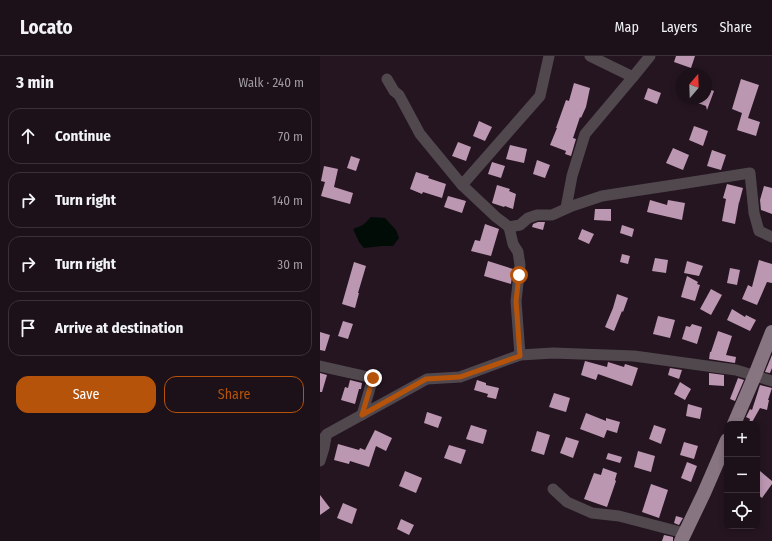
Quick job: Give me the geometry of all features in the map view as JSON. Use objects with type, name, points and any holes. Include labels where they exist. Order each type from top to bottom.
[{"type":"main road","points":[[735,421],[772,332]]},
{"type":"main road","points":[[683,537],[724,447]]},
{"type":"street","points":[[462,185],[540,96],[549,56]]},
{"type":"street","points":[[590,56],[633,77]]},
{"type":"street","points":[[566,208],[572,176],[584,134],[650,56]]},
{"type":"street","points":[[387,79],[394,91],[399,95],[420,134],[462,185],[496,217],[509,227],[513,244],[518,252],[520,264],[516,301],[520,356]]},
{"type":"street","points":[[509,227],[520,225],[528,218],[537,215],[552,215],[566,208],[602,196],[750,173],[754,213],[759,231],[772,237]]},
{"type":"street","points":[[320,461],[323,442],[362,415],[426,379],[460,377],[520,356],[553,353],[634,356],[736,370],[772,381]]},
{"type":"street","points":[[320,366],[373,378],[362,415]]},
{"type":"street","points":[[553,489],[567,502],[592,514],[619,516],[683,537]]},
{"type":"shaded area","points":[[371,217],[385,218],[396,230],[399,238],[393,246],[364,248],[359,242],[353,229],[363,225]]},
{"type":"building","points":[[676,56],[695,56],[691,68],[674,62]]},
{"type":"building","points":[[741,79],[759,85],[748,118],[760,122],[756,136],[737,130],[742,113],[732,109]]},
{"type":"building","points":[[574,83],[590,88],[586,107],[581,118],[580,117],[573,138],[576,139],[571,156],[565,154],[566,151],[550,145],[566,100],[569,101]]},
{"type":"building","points":[[648,88],[661,93],[657,104],[644,99]]},
{"type":"building","points":[[701,104],[709,104],[707,110],[706,106]]},
{"type":"building","points":[[479,121],[492,127],[485,141],[473,136]]},
{"type":"building","points":[[694,126],[708,131],[703,146],[689,140]]},
{"type":"building","points":[[458,142],[471,147],[466,161],[452,156]]},
{"type":"building","points":[[510,145],[527,149],[524,163],[506,159]]},
{"type":"building","points":[[673,148],[689,155],[683,170],[666,163]]},
{"type":"building","points":[[712,150],[726,155],[721,170],[707,166]]},
{"type":"building","points":[[351,156],[360,159],[356,171],[347,168]]},
{"type":"building","points":[[537,160],[550,165],[545,178],[533,174]]},
{"type":"building","points":[[492,162],[505,166],[501,178],[488,174]]},
{"type":"building","points":[[324,166],[338,169],[334,187],[353,193],[350,204],[321,196],[325,182],[321,181]]},
{"type":"building","points":[[416,172],[446,184],[442,198],[423,192],[422,194],[410,189]]},
{"type":"building","points":[[727,184],[743,188],[735,224],[722,221],[726,199],[723,198]]},
{"type":"building","points":[[497,185],[510,189],[509,191],[516,194],[513,209],[492,203]]},
{"type":"building","points":[[764,186],[772,188],[772,214],[761,210],[760,200]]},
{"type":"building","points":[[448,196],[466,201],[462,213],[444,207]]},
{"type":"building","points":[[650,200],[667,205],[668,200],[685,203],[682,220],[647,212]]},
{"type":"building","points":[[595,209],[611,209],[611,221],[594,220]]},
{"type":"building","points":[[545,222],[543,230],[532,227],[533,224]]},
{"type":"building","points":[[485,224],[499,229],[491,256],[471,251],[475,240],[480,241]]},
{"type":"building","points":[[622,225],[634,229],[632,237],[620,233]]},
{"type":"building","points":[[582,229],[594,234],[589,244],[578,239]]},
{"type":"building","points":[[622,254],[630,256],[628,264],[620,262]]},
{"type":"building","points":[[655,258],[668,260],[666,273],[652,271]]},
{"type":"building","points":[[759,260],[772,264],[772,283],[767,282],[757,305],[742,299],[748,285],[752,287]]},
{"type":"building","points":[[488,261],[513,269],[511,284],[484,276]]},
{"type":"building","points":[[687,261],[703,266],[699,276],[684,273]]},
{"type":"building","points":[[354,262],[366,266],[355,308],[342,304]]},
{"type":"building","points":[[730,268],[740,270],[737,285],[727,283]]},
{"type":"building","points":[[687,276],[698,282],[697,284],[700,285],[695,301],[681,297]]},
{"type":"building","points":[[711,289],[722,295],[711,315],[700,309]]},
{"type":"building","points":[[617,294],[628,298],[614,331],[605,327]]},
{"type":"building","points":[[732,309],[745,317],[746,315],[756,320],[750,331],[727,320]]},
{"type":"building","points":[[658,316],[675,320],[670,338],[653,334]]},
{"type":"building","points":[[343,321],[353,324],[348,339],[338,336]]},
{"type":"building","points":[[692,324],[702,327],[697,344],[682,339],[686,326],[690,327]]},
{"type":"building","points":[[718,331],[732,336],[726,355],[736,357],[735,363],[709,359]]},
{"type":"building","points":[[320,332],[330,335],[325,351],[320,350]]},
{"type":"building","points":[[772,355],[772,368],[770,373],[765,372]]},
{"type":"building","points":[[585,361],[607,367],[608,362],[624,367],[625,364],[638,368],[632,386],[598,374],[596,380],[581,375]]},
{"type":"building","points":[[670,368],[682,370],[679,379],[668,375]]},
{"type":"building","points":[[320,373],[327,375],[322,392],[320,392]]},
{"type":"building","points":[[709,373],[724,375],[724,386],[709,385]]},
{"type":"building","points":[[738,378],[744,380],[735,401],[730,399]]},
{"type":"building","points":[[350,380],[362,383],[355,404],[341,400],[345,387],[348,388]]},
{"type":"building","points":[[477,380],[486,383],[486,385],[499,388],[496,399],[487,397],[488,394],[474,390]]},
{"type":"building","points":[[680,382],[691,389],[685,400],[674,394]]},
{"type":"building","points":[[760,385],[772,388],[768,400],[767,410],[760,408],[753,421],[750,421],[750,419],[746,417],[750,409],[752,410]]},
{"type":"building","points":[[554,393],[570,398],[566,412],[549,407]]},
{"type":"building","points":[[688,404],[702,408],[700,419],[686,416]]},
{"type":"building","points":[[427,412],[442,417],[438,428],[424,423]]},
{"type":"building","points":[[586,413],[606,421],[606,418],[620,422],[617,433],[607,430],[604,438],[580,429]]},
{"type":"building","points":[[471,425],[487,430],[483,444],[466,439]]},
{"type":"building","points":[[654,425],[666,429],[661,444],[649,439]]},
{"type":"building","points":[[375,430],[392,438],[386,451],[376,446],[369,467],[350,461],[349,464],[334,460],[338,444],[359,450],[360,448],[365,450]]},
{"type":"building","points":[[537,431],[550,435],[544,455],[531,451]]},
{"type":"building","points":[[566,437],[579,441],[573,458],[560,453]]},
{"type":"building","points":[[684,442],[698,446],[694,459],[680,455]]},
{"type":"building","points":[[449,445],[466,450],[461,464],[444,458]]},
{"type":"building","points":[[638,451],[655,456],[651,472],[634,467]]},
{"type":"building","points":[[608,453],[622,457],[620,463],[606,459]]},
{"type":"building","points":[[687,462],[697,466],[691,482],[681,478]]},
{"type":"building","points":[[603,468],[617,473],[616,481],[607,507],[584,499],[594,473],[601,475]]},
{"type":"building","points":[[405,471],[422,478],[416,493],[399,486]]},
{"type":"building","points":[[760,471],[772,481],[772,484],[762,498],[760,496]]},
{"type":"building","points":[[651,484],[668,490],[659,518],[642,512]]},
{"type":"building","points":[[320,495],[330,508],[320,515]]},
{"type":"building","points":[[343,503],[357,509],[352,524],[337,518]]},
{"type":"building","points":[[676,516],[683,518],[679,525],[674,523]]},
{"type":"building","points":[[401,519],[414,525],[409,535],[397,529]]},
{"type":"building","points":[[664,535],[673,537],[673,541],[662,541]]},
{"type":"route","points":[[373,378],[362,415],[426,379],[460,377],[520,356],[516,301],[519,275]]}]
